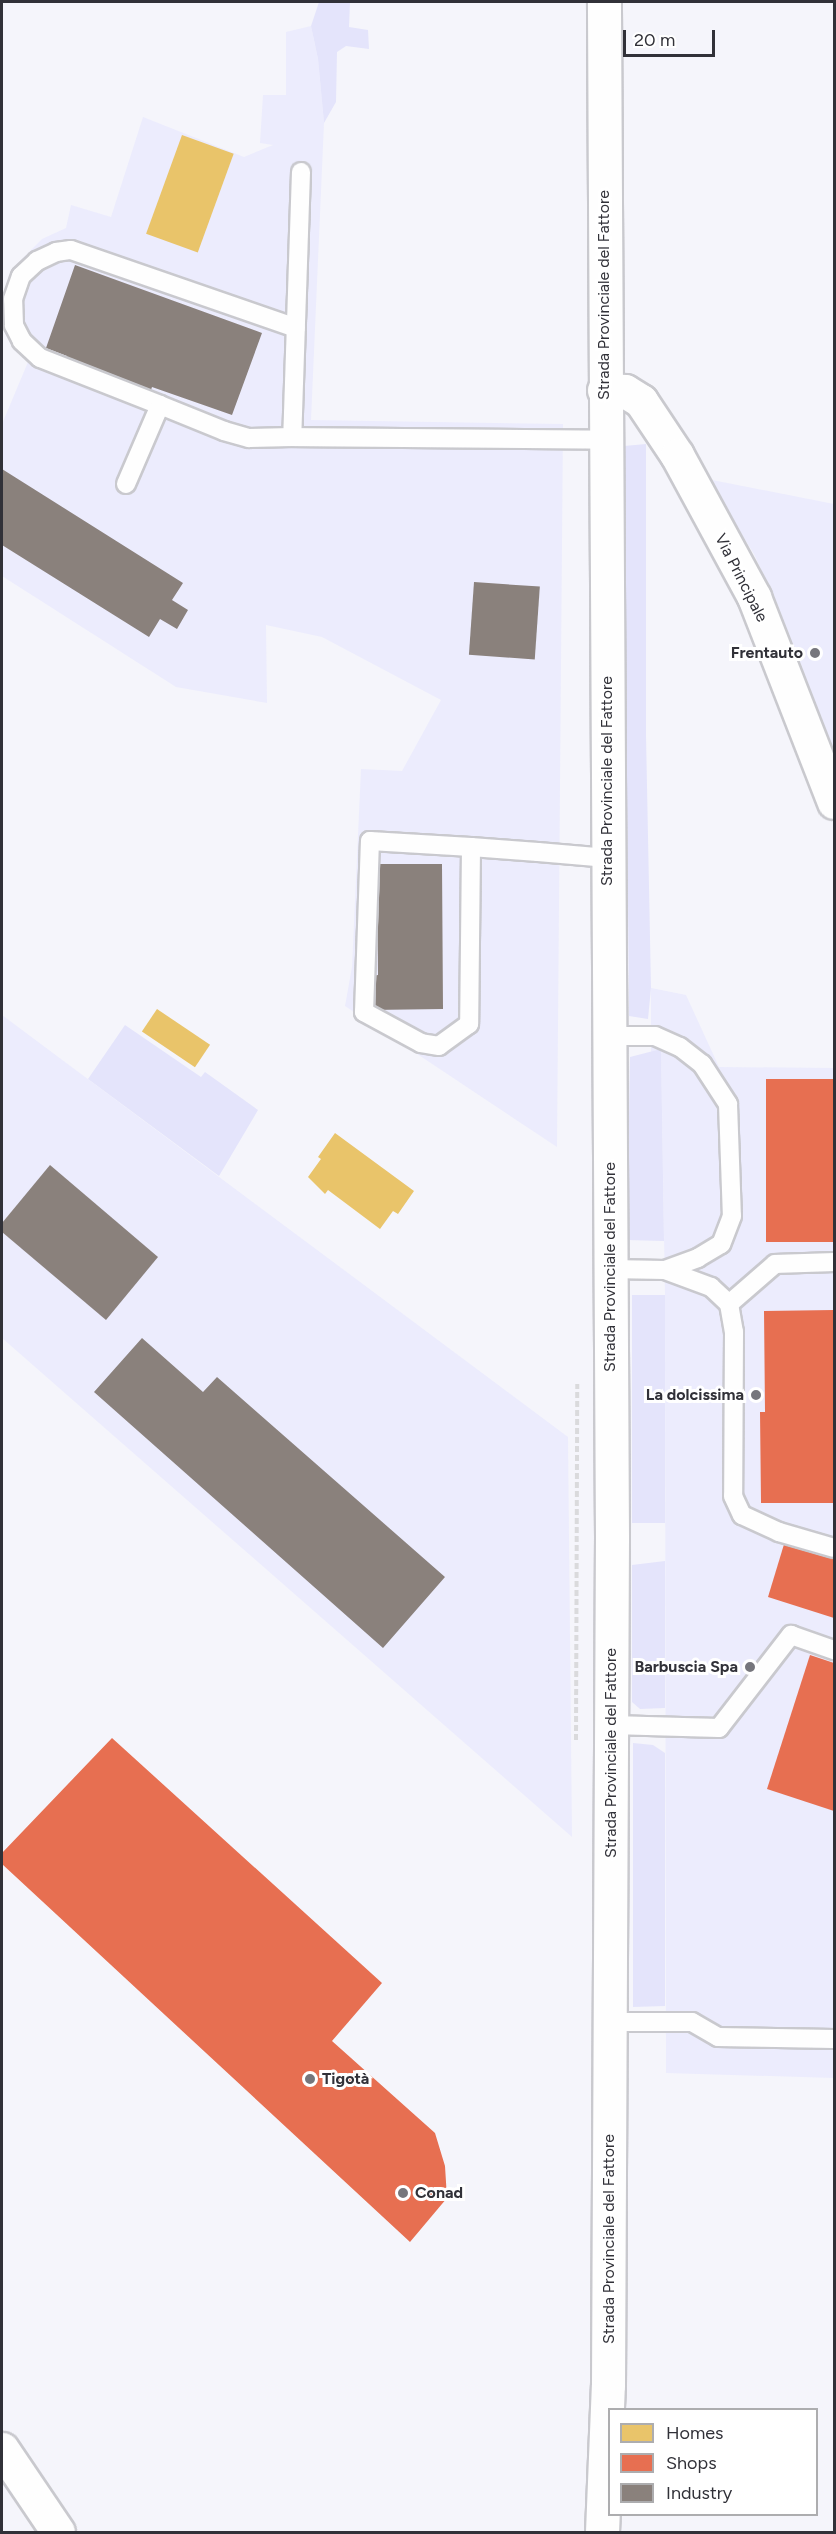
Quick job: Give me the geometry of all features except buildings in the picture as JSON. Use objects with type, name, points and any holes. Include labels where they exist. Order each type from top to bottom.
[{"type":"main road","name":"Strada Provinciale del Fattore","points":[[602,2532],[608,2385],[611,1725],[604,2]]},
{"type":"main road","name":"Via Principale","points":[[604,390],[625,391],[641,401],[677,455],[754,597],[815,747],[834,802]]},
{"type":"main road","points":[[2,2449],[58,2532]]},
{"type":"lane","points":[[292,437],[301,172]]},
{"type":"lane","points":[[296,328],[71,250],[56,252],[37,261],[21,276],[13,299],[14,325],[22,341],[40,358],[225,431],[249,438],[605,440]]},
{"type":"lane","points":[[126,484],[160,405]]},
{"type":"lane","points":[[471,847],[469,1024],[439,1046],[421,1043],[364,1012],[370,841],[471,847],[608,858]]},
{"type":"lane","points":[[609,1036],[655,1036],[680,1047],[702,1064],[728,1104],[732,1216],[721,1244],[698,1258],[665,1270]]},
{"type":"lane","points":[[729,1304],[775,1264],[834,1262]]},
{"type":"lane","points":[[610,1269],[665,1270],[711,1287],[729,1304],[734,1332],[733,1496],[742,1515],[779,1532],[834,1548]]},
{"type":"lane","points":[[611,1725],[719,1728],[791,1635],[834,1650]]},
{"type":"lane","points":[[610,2022],[692,2022],[718,2037],[834,2039]]},
{"type":"shaded area","points":[[319,2],[350,2],[349,27],[368,30],[369,49],[346,46],[337,52],[336,102],[324,123],[318,59],[311,26]]},
{"type":"shaded area","points":[[311,26],[318,59],[324,123],[311,420],[563,424],[557,1147],[345,1006],[352,967],[361,769],[402,771],[441,700],[322,637],[266,625],[267,703],[176,687],[2,576],[2,424],[28,362],[12,344],[5,315],[7,288],[17,264],[42,239],[66,228],[71,205],[111,217],[143,117],[244,157],[273,145],[260,143],[263,95],[286,95],[286,32]]},
{"type":"shaded area","points":[[646,444],[646,735],[651,988],[648,1019],[629,1016],[624,446]]},
{"type":"shaded area","name":"Frentauto","points":[[707,479],[834,504],[834,766],[778,606],[754,554]]},
{"type":"shaded area","points":[[651,988],[686,995],[719,1067],[834,1068],[834,2078],[666,2073],[665,1295],[661,1049],[651,1052]]},
{"type":"shaded area","points":[[2,1015],[568,1437],[572,1837],[2,1338]]},
{"type":"shaded area","points":[[125,1025],[201,1077],[205,1072],[258,1110],[219,1176],[88,1079]]},
{"type":"shaded area","points":[[661,1049],[664,1241],[627,1240],[630,1057]]},
{"type":"shaded area","points":[[632,1295],[665,1295],[665,1523],[632,1523]]},
{"type":"shaded area","points":[[665,1561],[665,1708],[640,1709],[632,1702],[632,1565]]},
{"type":"shaded area","points":[[633,1743],[653,1745],[665,1753],[665,2006],[633,2007]]},
{"type":"place","name":"Frentauto","points":[[815,653]]},
{"type":"place","name":"La dolcissima","points":[[756,1395]]},
{"type":"place","name":"Barbuscia Spa","points":[[750,1667]]},
{"type":"place","name":"Tigotà","points":[[310,2079]]},
{"type":"place","name":"Conad","points":[[403,2193]]}]
